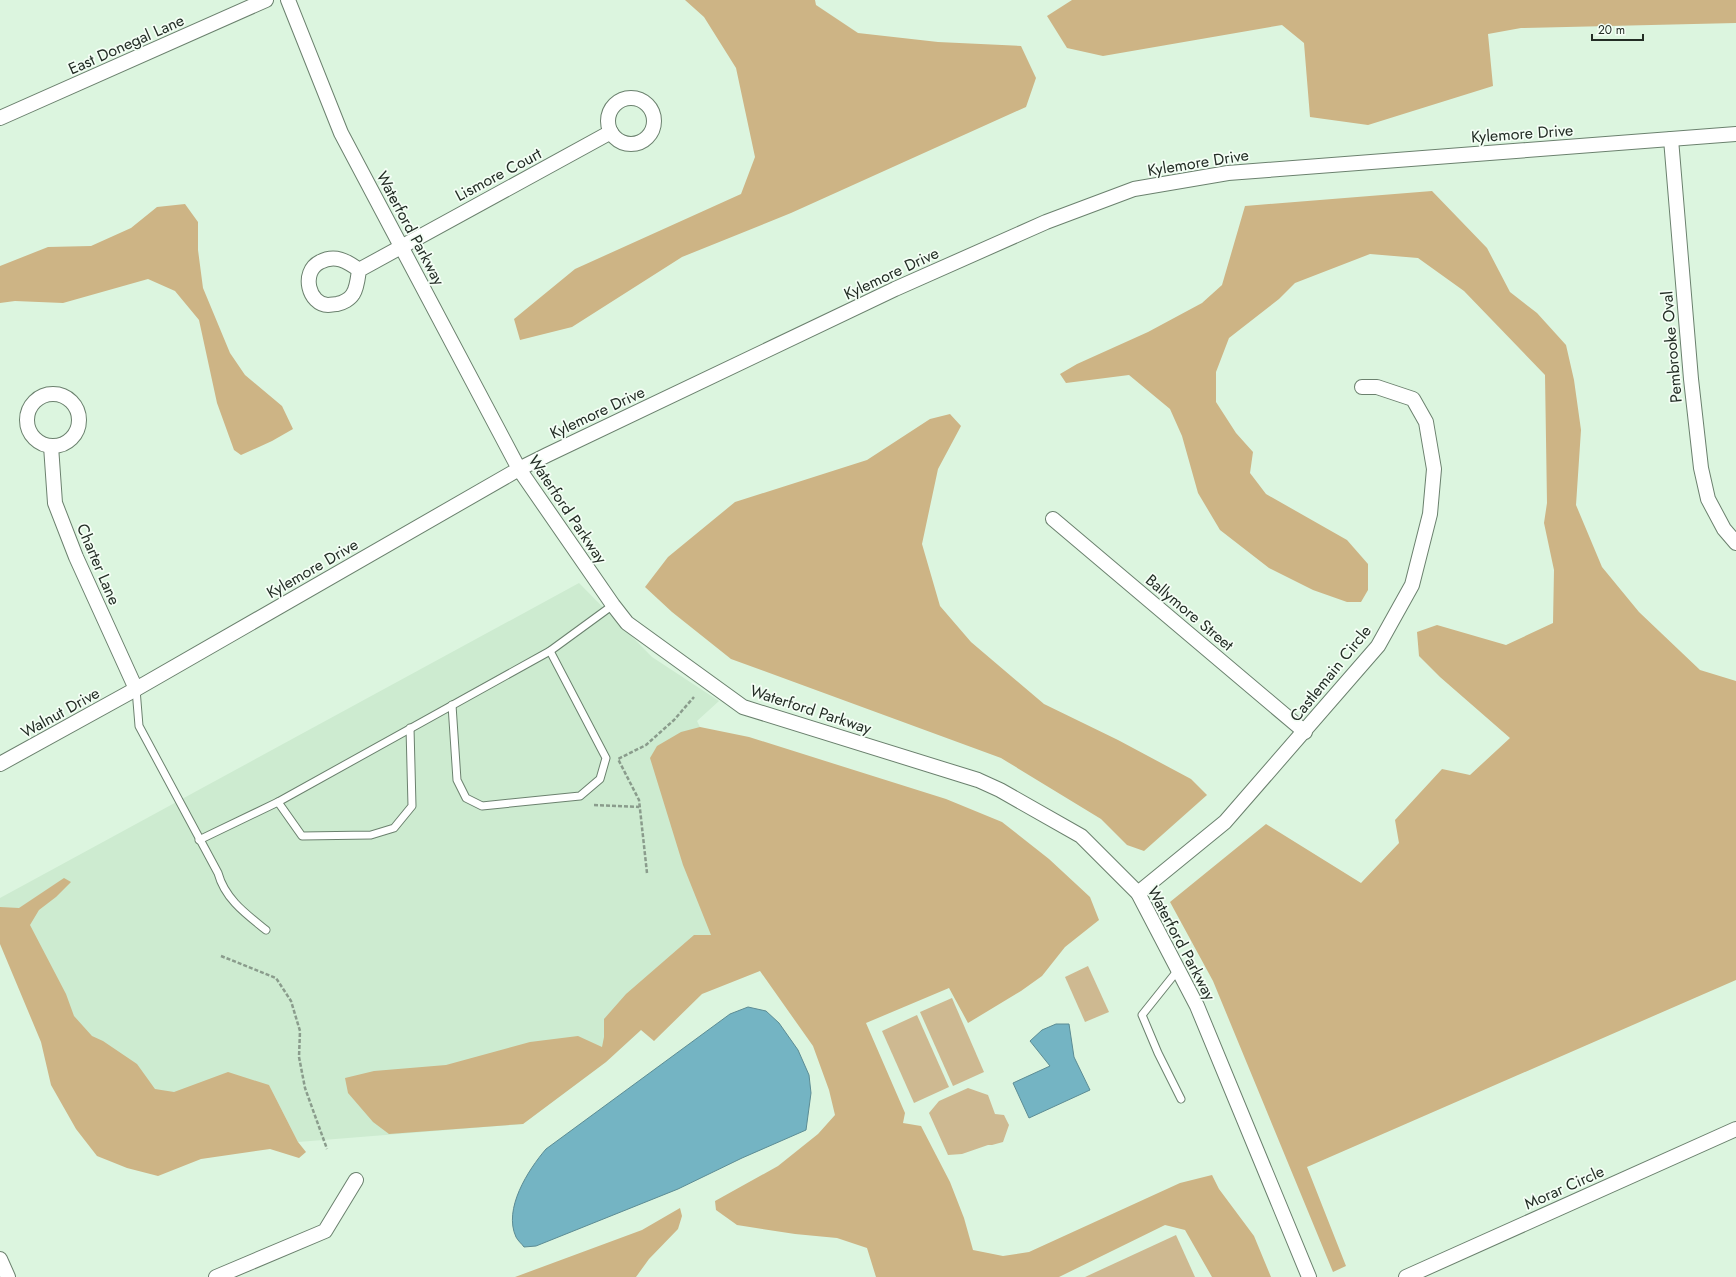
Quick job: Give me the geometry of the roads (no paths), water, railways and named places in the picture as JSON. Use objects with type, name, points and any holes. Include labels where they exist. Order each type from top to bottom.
[{"type":"street","name":"East Donegal Lane","points":[[0,118],[266,0]]},
{"type":"street","name":"Waterford Parkway","points":[[288,0],[341,133],[519,469],[612,605],[627,623],[743,707],[978,780],[1000,790],[1081,836],[1138,893],[1197,1006],[1309,1277]]},
{"type":"street","name":"Lismore Court","points":[[359,270],[611,132]]},
{"type":"street","name":"Kylemore Drive","points":[[136,689],[519,469],[895,289],[1046,222],[1134,190],[1228,173],[1736,134]]},
{"type":"street","name":"Pembrooke Oval","points":[[1671,139],[1691,379],[1701,468],[1708,499],[1724,529],[1736,542]]},
{"type":"street","name":"Castlemain Circle","points":[[1138,893],[1225,822],[1305,732],[1378,646],[1412,585],[1430,514],[1434,469],[1426,422],[1413,399],[1377,387],[1362,387]]},
{"type":"street","name":"Charter Lane","points":[[51,446],[55,503],[76,557],[136,689]]},
{"type":"street","name":"Ballymore Street","points":[[1053,519],[1305,732]]},
{"type":"street","name":"Walnut Drive","points":[[0,764],[136,689]]},
{"type":"street","name":"Morar Circle","points":[[1406,1277],[1736,1129]]},
{"type":"street","points":[[216,1277],[325,1231],[356,1180]]},
{"type":"street","points":[[0,1259],[8,1277]]},
{"type":"lane","points":[[199,840],[278,802],[550,651],[612,605]]},
{"type":"lane","points":[[452,705],[457,780],[466,798],[482,806],[580,796],[600,779],[606,758],[550,651]]},
{"type":"lane","points":[[136,689],[139,726],[218,873],[221,884],[232,901],[266,930]]},
{"type":"lane","points":[[278,802],[302,836],[372,835],[394,828],[412,806],[410,728]]},
{"type":"lane","points":[[1178,970],[1142,1015],[1158,1053],[1181,1099]]},
{"type":"water","points":[[748,1007],[766,1011],[779,1023],[798,1050],[809,1075],[811,1093],[806,1130],[742,1158],[678,1189],[536,1246],[524,1247],[516,1237],[513,1226],[515,1202],[525,1179],[546,1149],[730,1014]]},
{"type":"water","points":[[1056,1024],[1069,1024],[1074,1057],[1090,1090],[1029,1118],[1013,1083],[1050,1066],[1030,1041],[1042,1030]]}]
